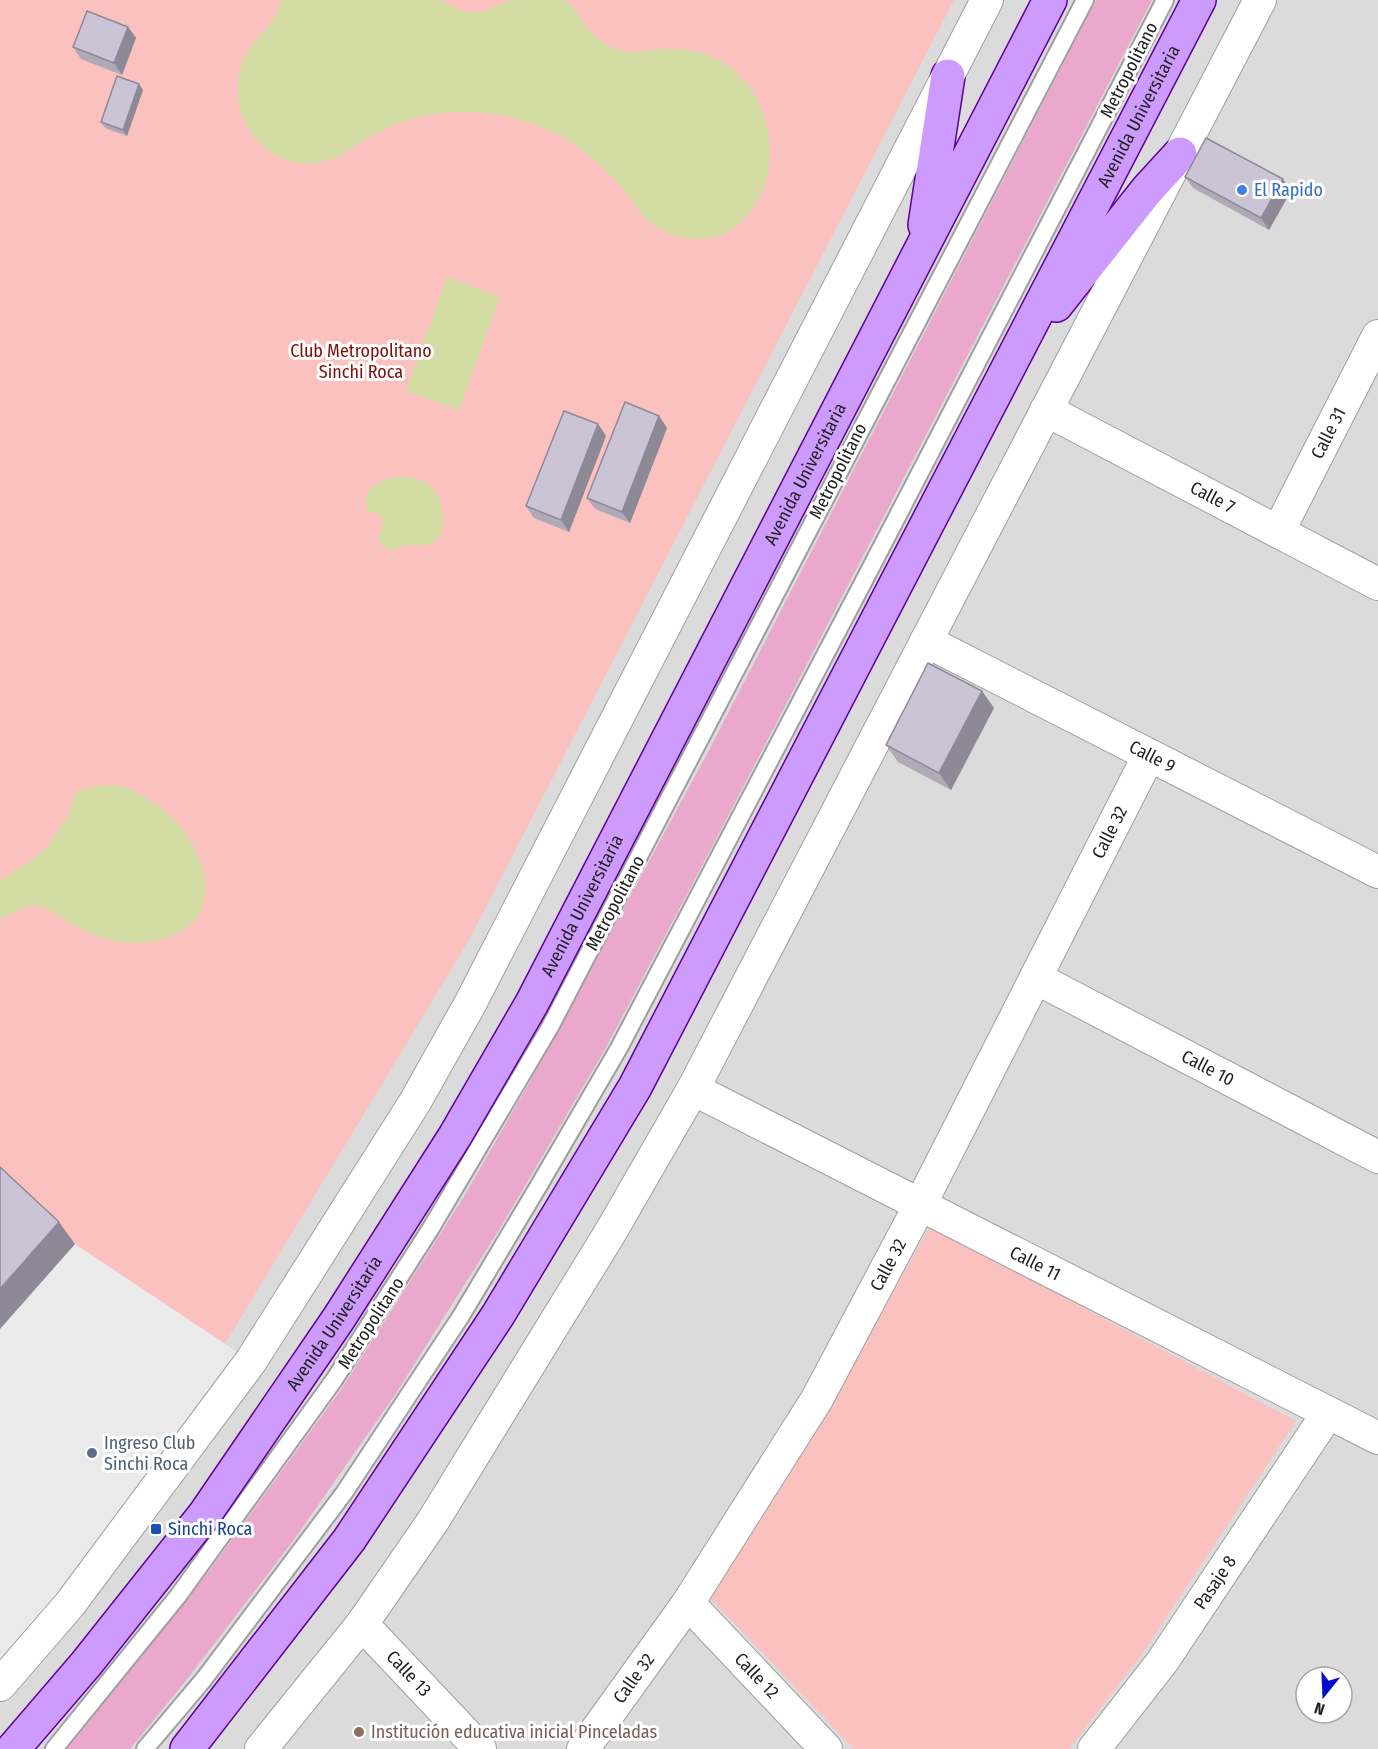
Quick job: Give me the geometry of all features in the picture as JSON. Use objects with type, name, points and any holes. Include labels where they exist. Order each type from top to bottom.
[{"type":"main road","name":"Avenida Universitaria","points":[[14,1749],[86,1664],[205,1514],[339,1318],[455,1136],[532,1003],[1050,0]]},
{"type":"main road","name":"Avenida Universitaria","points":[[187,1749],[349,1540],[498,1315],[635,1087],[1199,0]]},
{"type":"main road","points":[[921,250],[948,76]]},
{"type":"main road","points":[[1020,344],[1067,292],[1147,190],[1180,154]]},
{"type":"street","points":[[0,1685],[76,1595],[251,1361],[415,1102],[481,983],[987,0]]},
{"type":"street","points":[[261,1749],[362,1624],[433,1521],[610,1233],[693,1089],[1260,0]]},
{"type":"street","name":"Calle 31","points":[[1278,532],[1378,336]]},
{"type":"street","name":"Calle 7","points":[[1046,410],[1378,584]]},
{"type":"street","name":"Calle 9","points":[[926,641],[1378,872]]},
{"type":"street","name":"Calle 32","points":[[583,1749],[688,1603],[817,1399],[920,1206],[1149,755]]},
{"type":"street","name":"Calle 10","points":[[1036,978],[1378,1157]]},
{"type":"street","name":"Calle 11","points":[[693,1089],[1378,1438]]},
{"type":"street","name":"Pasaje 8","points":[[1094,1749],[1162,1662],[1328,1413]]},
{"type":"street","name":"Calle 12","points":[[688,1603],[826,1749]]},
{"type":"street","name":"Calle 13","points":[[362,1624],[480,1749]]},
{"type":"lane","name":"Metropolitano","points":[[54,1749],[178,1596],[334,1380],[431,1228],[550,1027],[1084,0]]},
{"type":"lane","name":"Metropolitano","points":[[146,1749],[204,1679],[344,1493],[461,1316],[573,1128],[619,1048],[1165,0]]},
{"type":"shaded area","points":[[0,0],[1378,0],[1378,1749],[0,1749]]},
{"type":"shaded area","points":[[281,0],[440,0],[456,8],[479,12],[507,1],[561,0],[571,5],[596,37],[617,49],[635,52],[681,49],[700,52],[719,60],[735,71],[754,94],[762,111],[769,139],[770,156],[762,191],[744,220],[731,230],[715,237],[697,239],[675,235],[648,221],[611,176],[573,144],[530,123],[484,113],[456,112],[420,117],[370,136],[344,154],[318,163],[298,163],[278,157],[261,144],[246,123],[238,99],[238,87],[243,62],[249,50],[272,22]]},
{"type":"shaded area","points":[[1096,0],[1152,0],[604,1051],[502,1225],[395,1395],[293,1541],[188,1678],[130,1749],[67,1749],[209,1571],[342,1388],[465,1195],[533,1076],[707,754]]},
{"type":"shaded area","points":[[447,277],[500,297],[459,410],[406,391]]},
{"type":"shaded area","points":[[404,476],[420,480],[432,487],[442,507],[442,530],[438,538],[428,545],[406,545],[395,550],[384,548],[378,539],[384,522],[380,515],[368,511],[367,495],[370,489],[381,481]]},
{"type":"shaded area","points":[[120,785],[160,807],[180,826],[193,844],[206,887],[202,908],[194,921],[169,937],[140,943],[126,943],[98,936],[38,906],[23,908],[0,920],[0,881],[44,851],[68,816],[76,792],[95,786]]},
{"type":"shaded area","name":"Ingreso Club Sinchi Roca","points":[[75,1244],[251,1361],[0,1685],[0,1329]]},
{"type":"green space","name":"Club Metropolitano Sinchi Roca","points":[[0,0],[954,0],[469,940],[225,1344],[75,1244],[0,1175]]},
{"type":"green space","points":[[930,1226],[1296,1421],[1142,1654],[1069,1749],[854,1749],[708,1596],[825,1416]]},
{"type":"building","points":[[87,11],[128,27],[114,63],[73,47]]},
{"type":"building","points":[[117,76],[139,84],[123,130],[101,122]]},
{"type":"building","name":"El Rapido","points":[[1206,138],[1283,179],[1261,218],[1185,177]]},
{"type":"building","points":[[625,402],[659,416],[622,512],[587,498]]},
{"type":"building","points":[[564,411],[598,424],[561,520],[526,506]]},
{"type":"building","points":[[928,663],[982,691],[939,773],[886,745]]},
{"type":"building","points":[[0,1167],[59,1222],[0,1289]]},
{"type":"place","name":"El Rapido","points":[[1242,190]]},
{"type":"place","name":"Ingreso Club Sinchi Roca","points":[[92,1453]]},
{"type":"place","name":"Sinchi Roca","points":[[156,1529]]},
{"type":"place","name":"Institución educativa inicial Pinceladas","points":[[359,1732]]}]
